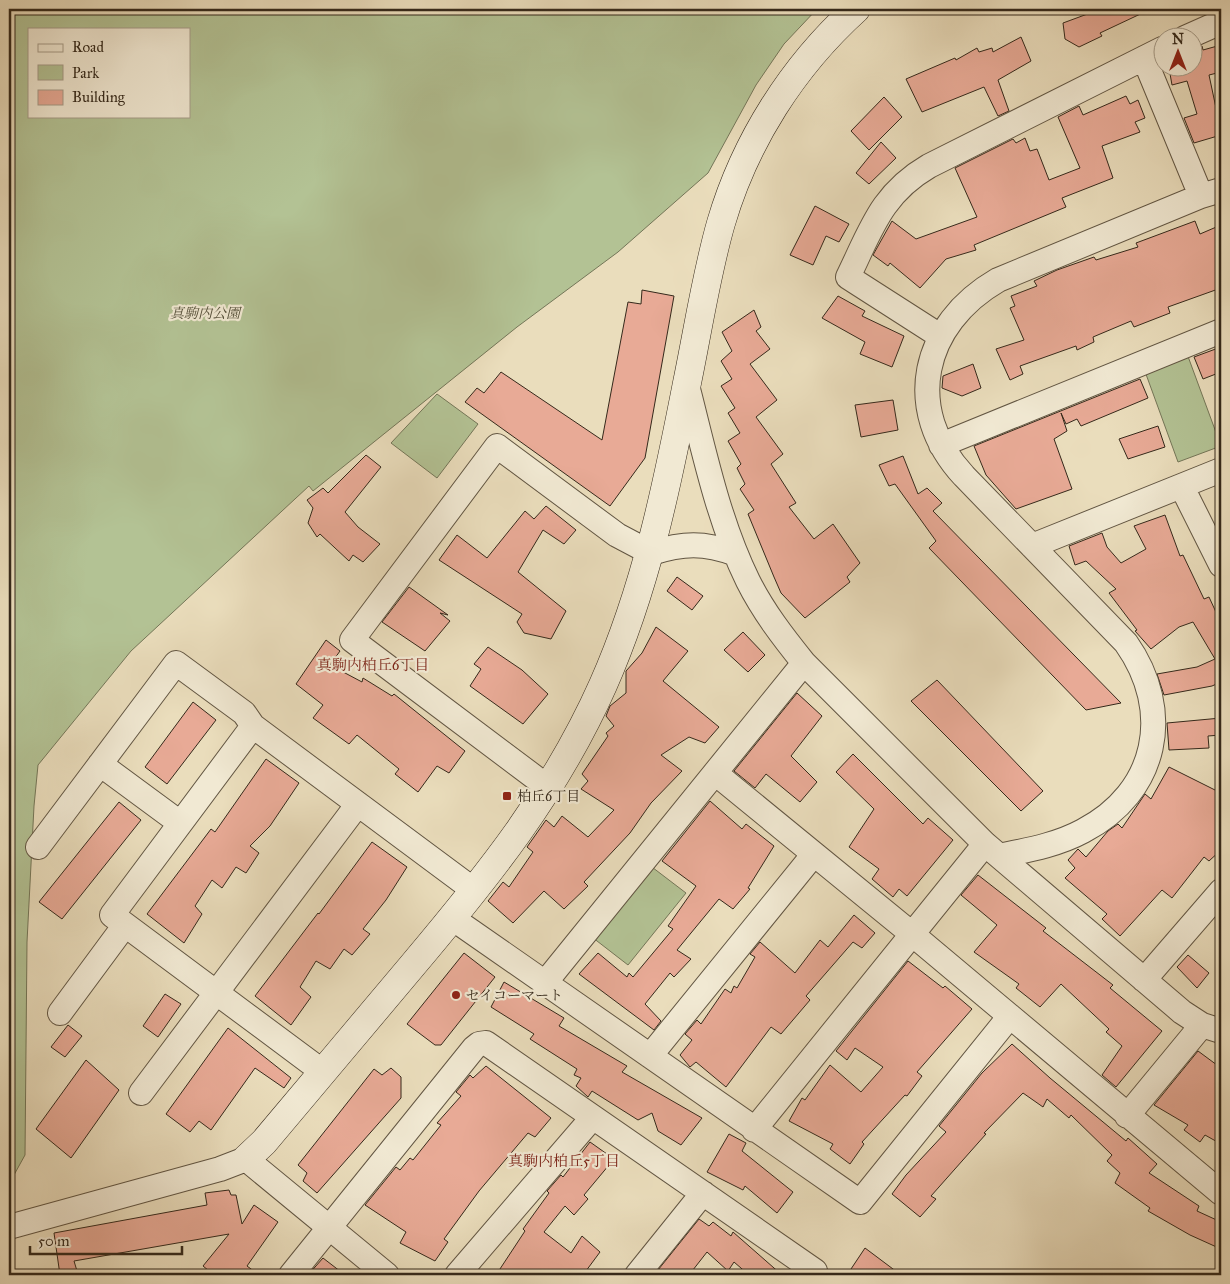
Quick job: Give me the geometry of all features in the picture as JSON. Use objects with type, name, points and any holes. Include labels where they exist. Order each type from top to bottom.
[{"type":"street","points":[[9,1227],[220,1169],[246,1159],[264,1142],[452,918],[509,847],[549,788],[603,686],[629,620],[651,553],[714,250],[741,167],[765,121],[784,91],[825,39],[856,9]]},
{"type":"street","points":[[1202,30],[1221,22]]},
{"type":"street","points":[[940,336],[848,277],[881,209],[900,186],[929,166],[1152,54]]},
{"type":"street","points":[[754,1130],[912,934],[992,850],[1041,847],[1066,839],[1098,823],[1114,811],[1128,796],[1139,780],[1147,761],[1152,740],[1152,701],[1138,660],[1126,643],[959,471],[941,445],[934,428],[928,394],[930,365],[940,336],[963,304],[978,291],[998,280],[1211,193],[1163,78]]},
{"type":"street","points":[[941,445],[1221,331]]},
{"type":"street","points":[[687,385],[714,488],[736,554],[763,609],[779,633],[804,663],[992,850],[1182,1012],[1212,1028],[1127,1116]]},
{"type":"street","points":[[549,788],[352,640],[497,446],[617,536],[651,553],[672,547],[701,545],[714,546],[736,554]]},
{"type":"street","points":[[1032,546],[1221,470]]},
{"type":"street","points":[[1182,486],[1221,565]]},
{"type":"street","points":[[38,847],[176,663],[244,713],[253,726],[474,890]]},
{"type":"street","points":[[544,984],[804,663]]},
{"type":"street","points":[[253,726],[112,914],[323,1072]]},
{"type":"street","points":[[100,764],[180,823]]},
{"type":"street","points":[[715,773],[912,934],[1221,1193]]},
{"type":"street","points":[[140,1093],[217,994],[358,804]]},
{"type":"street","points":[[650,1056],[814,854]]},
{"type":"street","points":[[1144,980],[1221,891]]},
{"type":"street","points":[[452,918],[544,984],[860,1202],[1010,1016]]},
{"type":"street","points":[[60,1013],[125,925]]},
{"type":"street","points":[[291,1275],[479,1044],[486,1043],[815,1271],[811,1275]]},
{"type":"street","points":[[458,1275],[593,1117]]},
{"type":"street","points":[[246,1159],[386,1275]]},
{"type":"street","points":[[637,1275],[703,1193]]},
{"type":"green space","name":"真駒内公園","points":[[9,9],[817,9],[784,44],[756,85],[708,173],[618,252],[517,327],[313,491],[309,486],[131,651],[38,765],[27,942],[25,1155],[9,1184]]},
{"type":"green space","points":[[1186,351],[1221,446],[1178,462],[1143,366]]},
{"type":"green space","points":[[437,394],[478,424],[437,478],[391,443]]},
{"type":"green space","points":[[644,861],[686,893],[628,965],[588,934]]},
{"type":"building","points":[[1101,9],[1151,9],[1100,33],[1102,36],[1079,47],[1065,39],[1063,23]]},
{"type":"building","points":[[1021,37],[1031,61],[998,80],[1009,111],[998,116],[984,87],[922,112],[906,79],[955,58],[956,60],[977,48],[979,52],[992,48],[993,52]]},
{"type":"building","points":[[1221,45],[1221,72],[1209,75],[1216,108],[1221,107],[1221,135],[1194,143],[1184,118],[1197,114],[1187,81],[1172,85],[1171,78],[1202,78],[1202,46],[1203,50]]},
{"type":"building","points":[[1126,96],[1130,104],[1138,100],[1145,118],[1135,122],[1140,132],[1102,146],[1113,178],[1062,198],[1066,207],[974,245],[976,250],[946,259],[920,288],[890,263],[888,266],[873,255],[892,221],[916,239],[977,217],[955,168],[1013,139],[1016,143],[1025,138],[1030,151],[1037,149],[1049,180],[1080,168],[1058,117],[1079,106],[1083,115]]},
{"type":"building","points":[[884,97],[902,117],[869,150],[851,131]]},
{"type":"building","points":[[881,142],[896,158],[869,184],[856,173]]},
{"type":"building","points":[[815,206],[849,224],[839,242],[826,236],[813,265],[790,255]]},
{"type":"building","points":[[1195,221],[1200,234],[1221,225],[1221,288],[1168,307],[1170,313],[1134,327],[1131,321],[1093,337],[1094,342],[1077,350],[1076,346],[1020,366],[1023,374],[1010,380],[996,349],[1024,340],[1010,308],[1015,306],[1011,296],[1037,286],[1034,281],[1057,270],[1094,257],[1096,260],[1138,247],[1136,243]]},
{"type":"building","points":[[642,290],[674,296],[645,458],[610,506],[465,402],[477,388],[484,393],[501,372],[602,440],[628,302],[641,304]]},
{"type":"building","points":[[838,296],[865,311],[862,316],[904,336],[892,367],[860,354],[865,342],[822,318]]},
{"type":"building","points":[[754,310],[761,327],[756,331],[770,349],[750,364],[777,400],[756,417],[783,454],[771,464],[796,503],[789,507],[814,539],[833,524],[860,563],[847,577],[850,582],[805,618],[781,593],[774,577],[748,514],[754,510],[740,489],[745,484],[737,468],[741,464],[728,441],[740,433],[728,413],[735,408],[721,386],[732,379],[721,361],[732,351],[722,332]]},
{"type":"building","points":[[1221,347],[1221,372],[1203,379],[1194,357]]},
{"type":"building","points":[[973,364],[981,388],[962,396],[942,388],[943,376]]},
{"type":"building","points":[[1140,379],[1148,398],[1081,426],[1077,419],[1066,424],[1061,413],[1067,431],[1054,439],[1072,489],[1016,509],[986,475],[974,446]]},
{"type":"building","points":[[893,400],[898,430],[861,437],[855,405]]},
{"type":"building","points":[[1158,426],[1165,447],[1128,459],[1119,439]]},
{"type":"building","points":[[366,455],[381,467],[345,512],[358,527],[380,544],[363,562],[353,555],[349,561],[320,534],[317,537],[308,523],[313,508],[307,500],[323,488],[328,493]]},
{"type":"building","points":[[903,456],[918,494],[927,488],[942,503],[933,511],[1121,703],[1086,710],[929,548],[936,541],[895,484],[889,486],[879,465]]},
{"type":"building","points":[[546,506],[576,530],[564,544],[543,530],[518,572],[566,611],[551,639],[524,633],[517,622],[522,614],[439,560],[457,535],[487,558],[525,511],[534,519]]},
{"type":"building","points":[[1165,515],[1180,556],[1183,555],[1204,599],[1209,597],[1221,623],[1221,682],[1212,686],[1164,695],[1157,674],[1197,667],[1215,659],[1193,622],[1179,627],[1151,649],[1135,631],[1137,630],[1109,593],[1116,589],[1086,561],[1075,565],[1069,546],[1102,533],[1107,547],[1121,563],[1146,549],[1134,526]]},
{"type":"building","points":[[677,577],[703,596],[692,610],[667,591]]},
{"type":"building","points":[[409,587],[448,615],[440,613],[450,621],[425,651],[382,622]]},
{"type":"building","points":[[656,627],[688,651],[663,681],[719,727],[705,743],[689,737],[661,755],[682,771],[651,803],[630,833],[584,882],[588,886],[564,909],[544,891],[513,923],[488,901],[503,882],[509,887],[533,852],[527,847],[546,820],[554,827],[562,816],[588,837],[614,810],[581,789],[588,781],[582,774],[608,736],[606,733],[614,726],[606,716],[610,706],[626,693],[626,671],[642,653]]},
{"type":"building","points":[[743,632],[765,655],[748,672],[724,650]]},
{"type":"building","points":[[326,640],[340,651],[330,665],[362,682],[363,678],[392,696],[394,694],[465,751],[449,773],[437,766],[418,792],[395,774],[399,769],[357,735],[349,744],[313,718],[323,705],[296,684]]},
{"type":"building","points":[[488,647],[522,670],[548,694],[523,724],[470,686],[481,669],[474,664]]},
{"type":"building","points":[[937,680],[1043,791],[1021,811],[911,701]]},
{"type":"building","points":[[797,693],[822,716],[791,756],[817,782],[800,802],[766,774],[755,788],[734,771]]},
{"type":"building","points":[[193,702],[216,720],[167,784],[145,767]]},
{"type":"building","points":[[1221,718],[1221,735],[1208,736],[1209,748],[1169,750],[1167,723]]},
{"type":"building","points":[[853,754],[923,824],[928,818],[953,840],[907,896],[899,889],[893,897],[872,879],[879,869],[849,847],[874,809],[836,772]]},
{"type":"building","points":[[266,759],[299,783],[270,826],[250,846],[259,853],[246,873],[236,867],[222,888],[212,880],[195,906],[202,914],[184,943],[147,914],[211,829],[215,832]]},
{"type":"building","points":[[1169,767],[1221,793],[1221,850],[1209,861],[1204,857],[1172,898],[1162,890],[1120,936],[1102,919],[1107,914],[1065,878],[1075,868],[1068,860],[1078,849],[1086,857],[1108,831],[1118,824],[1122,828],[1145,794],[1151,799]]},
{"type":"building","points":[[710,801],[742,829],[746,824],[774,846],[748,888],[750,889],[733,909],[719,899],[677,950],[691,959],[674,977],[670,973],[645,1004],[661,1021],[654,1030],[579,974],[598,953],[627,977],[629,973],[633,977],[673,929],[668,926],[696,886],[662,861]]},
{"type":"building","points":[[119,802],[141,820],[62,919],[39,902]]},
{"type":"building","points":[[372,842],[407,867],[386,900],[363,929],[370,934],[352,955],[344,949],[330,969],[316,961],[300,987],[311,997],[291,1025],[255,996]]},
{"type":"building","points":[[978,875],[1046,928],[1043,931],[1113,985],[1110,988],[1162,1031],[1116,1087],[1102,1075],[1122,1046],[1106,1032],[1109,1029],[1061,984],[1040,1007],[1016,988],[1019,984],[974,952],[997,925],[961,895]]},
{"type":"building","points":[[854,915],[875,933],[862,948],[853,942],[806,996],[810,1000],[781,1034],[771,1027],[726,1087],[696,1062],[690,1067],[680,1055],[692,1040],[685,1034],[697,1020],[701,1024],[725,989],[731,993],[734,986],[737,988],[755,957],[750,954],[760,942],[795,973],[820,940],[828,947]]},
{"type":"building","points":[[464,953],[495,977],[441,1045],[435,1045],[407,1024]]},
{"type":"building","points":[[1188,955],[1209,973],[1197,988],[1177,967]]},
{"type":"building","points":[[908,961],[943,988],[945,986],[972,1009],[917,1072],[922,1076],[907,1096],[905,1095],[862,1142],[864,1144],[850,1164],[830,1149],[833,1144],[789,1121],[802,1098],[805,1100],[830,1065],[861,1092],[883,1067],[855,1048],[847,1060],[836,1051]]},
{"type":"building","points":[[504,982],[564,1018],[559,1026],[627,1066],[622,1072],[702,1118],[681,1145],[658,1131],[652,1113],[638,1120],[592,1091],[588,1097],[576,1086],[581,1078],[574,1075],[577,1069],[530,1039],[534,1034],[491,1007]]},
{"type":"building","points":[[165,994],[181,1004],[158,1037],[143,1026]]},
{"type":"building","points":[[68,1025],[82,1036],[65,1057],[51,1047]]},
{"type":"building","points":[[228,1028],[291,1078],[284,1088],[255,1068],[211,1130],[199,1121],[190,1132],[166,1114]]},
{"type":"building","points":[[1012,1044],[1126,1141],[1128,1138],[1157,1164],[1149,1173],[1199,1206],[1197,1211],[1221,1222],[1221,1249],[1190,1235],[1148,1211],[1150,1208],[1115,1183],[1120,1173],[1107,1161],[1112,1155],[1071,1115],[1069,1118],[1047,1099],[1043,1107],[1023,1093],[984,1133],[986,1134],[931,1196],[936,1199],[920,1217],[892,1194],[906,1175],[946,1132],[939,1126],[982,1073]]},
{"type":"building","points":[[1198,1051],[1221,1068],[1221,1144],[1205,1135],[1200,1142],[1184,1130],[1188,1125],[1154,1105]]},
{"type":"building","points":[[86,1060],[119,1090],[71,1158],[36,1129]]},
{"type":"building","points":[[486,1066],[551,1118],[535,1137],[528,1133],[479,1191],[444,1239],[448,1242],[435,1261],[400,1243],[406,1232],[365,1205],[396,1167],[400,1170],[410,1158],[413,1160],[441,1125],[437,1123],[461,1096],[456,1092],[470,1075],[473,1078]]},
{"type":"building","points":[[391,1068],[401,1077],[401,1098],[317,1193],[303,1181],[307,1173],[298,1165],[374,1069],[382,1075]]},
{"type":"building","points":[[729,1134],[746,1143],[742,1151],[793,1192],[777,1213],[745,1186],[743,1190],[707,1172]]},
{"type":"building","points":[[590,1142],[614,1159],[584,1195],[588,1199],[574,1215],[565,1206],[544,1232],[571,1253],[582,1236],[600,1252],[583,1275],[496,1275],[525,1231],[523,1229],[549,1193],[547,1191],[561,1175],[563,1177]]},
{"type":"building","points":[[229,1190],[231,1195],[236,1195],[242,1224],[254,1205],[278,1222],[247,1266],[259,1275],[214,1275],[203,1266],[229,1234],[74,1261],[77,1271],[60,1275],[54,1233],[207,1205],[205,1193]]},
{"type":"building","points":[[699,1219],[709,1226],[713,1222],[731,1236],[733,1232],[782,1275],[749,1275],[734,1262],[728,1271],[707,1252],[689,1275],[654,1275]]},
{"type":"building","points":[[865,1248],[901,1275],[847,1275]]},
{"type":"building","points":[[323,1258],[345,1275],[308,1275]]},
{"type":"place","name":"柏丘6丁目","points":[[507,796]]},
{"type":"place","name":"セイコーマート","points":[[456,995]]},
{"type":"district","name":"真駒内柏丘6丁目","points":[[373,665]]},
{"type":"district","name":"真駒内柏丘5丁目","points":[[564,1161]]}]
